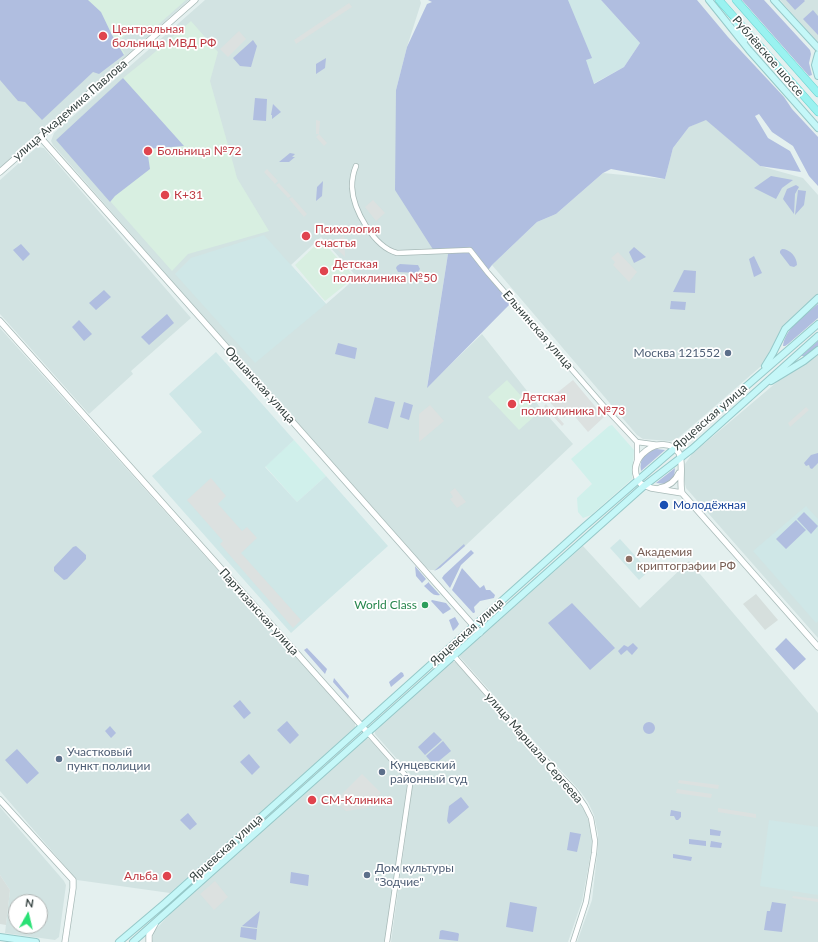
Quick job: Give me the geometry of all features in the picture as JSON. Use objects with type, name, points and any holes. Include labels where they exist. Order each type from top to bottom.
[{"type":"main road","points":[[709,0],[749,50],[818,128]]},
{"type":"main road","name":"Рублёвское шоссе","points":[[719,0],[818,112]]},
{"type":"main road","name":"Рублёвское шоссе","points":[[736,0],[818,93]]},
{"type":"main road","points":[[774,0],[818,48]]},
{"type":"main road","points":[[732,15],[749,50]]},
{"type":"main road","points":[[818,54],[815,64],[818,76]]},
{"type":"main road","points":[[754,380],[769,361],[784,328],[818,298]]},
{"type":"main road","name":"Ярцевская улица","points":[[119,942],[674,448],[818,324]]},
{"type":"main road","name":"Ярцевская улица","points":[[133,942],[644,486],[681,458],[818,336]]},
{"type":"main road","points":[[755,392],[804,361],[818,350]]},
{"type":"main road","points":[[716,412],[716,419],[723,420]]},
{"type":"main road","points":[[0,937],[36,942]]},
{"type":"street","name":"улица Академика Павлова","points":[[0,172],[195,0]]},
{"type":"street","name":"Оршанская улица","points":[[40,137],[480,633]]},
{"type":"street","name":"Ельнинская улица","points":[[356,166],[352,183],[354,199],[363,220],[374,236],[394,252],[470,250],[488,273],[608,411],[637,442]]},
{"type":"street","name":"Партизанская улица","points":[[0,321],[407,777],[410,785],[387,942]]},
{"type":"street","points":[[682,493],[644,486],[638,480],[637,442],[674,448],[679,453],[681,458],[682,493],[818,647]]},
{"type":"street","points":[[637,466],[640,457],[644,452],[649,448],[660,445]]},
{"type":"street","points":[[658,488],[674,482],[681,469]]},
{"type":"street","name":"улица Маршала Сергеева","points":[[454,656],[548,763],[574,790],[591,818],[595,841],[594,853],[586,902],[573,942]]},
{"type":"street","points":[[0,800],[73,880],[74,888],[65,942]]},
{"type":"street","points":[[149,942],[149,935],[155,922]]},
{"type":"shaded area","points":[[0,0],[189,0],[0,168]]},
{"type":"shaded area","points":[[0,0],[88,0],[101,12],[124,55],[99,74],[93,72],[42,120],[25,102],[18,101],[0,80]]},
{"type":"shaded area","name":"Центральная больница МВД РФ","points":[[52,0],[186,0],[150,32],[135,27],[118,42],[125,54],[107,66]]},
{"type":"shaded area","points":[[205,0],[420,0],[421,3],[407,47],[396,90],[448,254],[427,387],[482,334],[539,406],[573,444],[465,546],[437,570],[430,570],[171,280],[53,145],[51,141],[54,133]],"holes":[[[321,237],[357,277],[326,304],[291,265]]]},
{"type":"shaded area","points":[[428,0],[568,0],[592,58],[586,60],[594,84],[624,67],[640,43],[601,0],[697,0],[728,37],[784,97],[792,109],[818,137],[818,186],[809,176],[793,146],[772,132],[759,114],[755,116],[768,138],[790,151],[801,172],[760,166],[706,120],[689,127],[673,148],[665,179],[611,169],[603,173],[556,214],[537,222],[492,265],[486,273],[512,302],[427,388],[448,254],[434,254],[434,251],[395,190],[396,90],[407,47],[427,4],[432,2]]},
{"type":"shaded area","points":[[475,0],[601,0],[640,43],[624,67],[593,84]]},
{"type":"shaded area","points":[[742,0],[764,0],[810,50],[811,54],[809,63],[812,75],[809,76]]},
{"type":"shaded area","points":[[780,0],[818,0],[818,43]]},
{"type":"shaded area","points":[[786,0],[804,0],[805,1],[795,10]]},
{"type":"shaded area","points":[[349,3],[352,7],[296,44],[294,40]]},
{"type":"shaded area","points":[[813,10],[818,16],[818,35],[803,19]]},
{"type":"shaded area","name":"Больница №72","points":[[191,21],[218,52],[210,81],[237,178],[269,231],[188,254],[172,271],[56,140],[123,78]]},
{"type":"shaded area","points":[[239,31],[246,39],[228,57],[220,49]]},
{"type":"shaded area","points":[[253,40],[257,46],[251,67],[240,66],[233,58]]},
{"type":"shaded area","points":[[326,58],[325,68],[316,74],[316,64]]},
{"type":"shaded area","points":[[123,78],[184,146],[147,149],[150,169],[115,196],[110,202],[56,140]]},
{"type":"shaded area","points":[[255,98],[267,99],[266,121],[253,120]]},
{"type":"shaded area","points":[[273,104],[281,112],[272,119],[271,115]]},
{"type":"shaded area","points":[[706,119],[760,166],[803,178],[818,195],[818,294],[784,326],[767,361],[677,439],[670,441],[643,439],[637,435],[492,265],[537,222],[556,214],[603,173],[665,179],[673,148],[689,127]]},
{"type":"shaded area","points":[[316,120],[320,121],[319,134],[316,134]]},
{"type":"shaded area","points":[[319,134],[327,143],[324,146],[316,137]]},
{"type":"shaded area","points":[[37,147],[44,148],[191,318],[131,371],[133,374],[89,414],[0,314],[0,180]]},
{"type":"shaded area","points":[[290,153],[295,154],[292,157],[295,157],[289,162],[279,162]]},
{"type":"shaded area","points":[[267,169],[278,181],[275,184],[264,172]]},
{"type":"shaded area","points":[[771,176],[793,180],[782,188],[776,199],[754,188]]},
{"type":"shaded area","points":[[323,181],[322,196],[316,201],[317,187]]},
{"type":"shaded area","points":[[279,183],[291,196],[288,198],[276,185]]},
{"type":"shaded area","points":[[796,185],[799,187],[795,194],[794,214],[783,199],[787,189]]},
{"type":"shaded area","points":[[798,190],[806,191],[804,205],[795,215]]},
{"type":"shaded area","points":[[292,197],[307,214],[304,217],[289,199]]},
{"type":"shaded area","points":[[373,200],[385,213],[376,221],[365,207]]},
{"type":"shaded area","points":[[264,235],[326,304],[255,363],[175,274],[191,258]]},
{"type":"shaded area","points":[[344,235],[345,257],[332,244]]},
{"type":"shaded area","name":"Детская поликлиника №50","points":[[321,240],[355,277],[325,301],[295,265]]},
{"type":"shaded area","points":[[21,244],[30,254],[23,261],[13,250]]},
{"type":"shaded area","points":[[634,247],[646,257],[634,263],[629,252]]},
{"type":"shaded area","points":[[782,249],[788,250],[792,254],[796,259],[797,265],[794,267],[790,266],[780,253]]},
{"type":"shaded area","points":[[618,252],[637,272],[629,282],[613,265],[615,262],[611,258]]},
{"type":"shaded area","points":[[754,256],[762,273],[754,277],[749,259]]},
{"type":"shaded area","points":[[400,264],[418,265],[420,269],[417,273],[398,272],[396,268]]},
{"type":"shaded area","points":[[684,270],[696,271],[695,293],[673,292]]},
{"type":"shaded area","points":[[104,290],[111,297],[96,310],[89,303]]},
{"type":"shaded area","points":[[671,301],[686,302],[685,310],[670,309]]},
{"type":"shaded area","points":[[818,304],[818,318],[788,344],[783,346],[787,333],[802,317]]},
{"type":"shaded area","points":[[167,314],[174,323],[149,345],[141,337]]},
{"type":"shaded area","points":[[79,320],[92,334],[84,341],[72,327]]},
{"type":"shaded area","points":[[0,328],[355,723],[355,729],[170,893],[77,880],[0,791]]},
{"type":"shaded area","points":[[818,341],[818,346],[805,356],[801,356]]},
{"type":"shaded area","points":[[338,343],[357,348],[355,359],[335,354]]},
{"type":"shaded area","points":[[216,352],[294,440],[265,467],[297,502],[326,476],[388,546],[291,633],[152,476],[202,432],[169,394]]},
{"type":"shaded area","points":[[818,354],[818,638],[686,488],[683,476],[685,464],[692,454],[784,376],[808,362]]},
{"type":"shaded area","name":"Детская поликлиника №73","points":[[507,380],[537,414],[519,430],[488,397]]},
{"type":"shaded area","points":[[573,380],[604,417],[588,432],[571,412],[564,418],[548,400]]},
{"type":"shaded area","points":[[375,397],[395,402],[388,429],[368,423]]},
{"type":"shaded area","points":[[404,402],[413,405],[409,420],[400,417]]},
{"type":"shaded area","points":[[546,404],[564,424],[562,426],[544,406]]},
{"type":"shaded area","points":[[430,405],[444,421],[419,442],[419,414]]},
{"type":"shaded area","points":[[806,407],[809,410],[790,427],[788,423]]},
{"type":"shaded area","points":[[612,425],[634,450],[632,479],[591,515],[583,518],[578,512],[577,498],[592,484],[571,459]]},
{"type":"shaded area","points":[[294,440],[326,476],[297,502],[265,466]]},
{"type":"shaded area","points":[[656,449],[665,450],[641,471],[641,462],[644,456]]},
{"type":"shaded area","points":[[818,453],[818,463],[812,469],[809,465],[806,466],[804,463],[811,455]]},
{"type":"shaded area","points":[[675,468],[674,478],[666,484],[656,483]]},
{"type":"shaded area","points":[[211,478],[226,496],[218,504],[242,531],[247,527],[257,538],[241,553],[301,620],[293,628],[220,544],[223,541],[187,500]]},
{"type":"shaded area","points":[[455,488],[466,502],[457,508],[450,499],[453,497],[450,492]]},
{"type":"shaded area","points":[[806,506],[818,519],[818,621],[816,623],[753,551]]},
{"type":"shaded area","points":[[804,512],[818,526],[811,534],[797,519]]},
{"type":"shaded area","points":[[796,520],[806,530],[786,549],[776,539]]},
{"type":"shaded area","name":"Академия криптографии РФ","points":[[620,539],[649,571],[639,580],[610,548]]},
{"type":"shaded area","points":[[464,544],[465,546],[440,568],[434,571]]},
{"type":"shaded area","points":[[76,546],[86,555],[86,559],[67,579],[64,580],[54,571],[54,567],[73,547]]},
{"type":"shaded area","points":[[583,546],[640,608],[689,561],[818,713],[818,942],[577,942],[592,900],[598,847],[598,834],[594,815],[588,802],[580,791],[533,740],[460,657],[460,655]]},
{"type":"shaded area","points":[[471,550],[474,553],[461,565],[450,588],[442,578]]},
{"type":"shaded area","points":[[415,566],[426,579],[422,583],[416,576]]},
{"type":"shaded area","points":[[462,568],[480,588],[484,585],[486,590],[490,590],[495,595],[494,598],[480,601],[474,607],[474,613],[452,590]]},
{"type":"shaded area","points":[[429,582],[440,595],[433,594],[424,586]]},
{"type":"shaded area","points":[[756,594],[778,620],[765,630],[743,604]]},
{"type":"shaded area","points":[[431,601],[446,603],[451,609],[443,614]]},
{"type":"shaded area","points":[[572,603],[615,648],[590,670],[548,623]]},
{"type":"shaded area","points":[[455,617],[459,624],[453,631],[449,620]]},
{"type":"shaded area","points":[[786,638],[806,659],[794,670],[775,649]]},
{"type":"shaded area","points":[[633,643],[638,648],[632,655],[627,650],[621,655],[618,651],[624,645],[628,647]]},
{"type":"shaded area","points":[[307,648],[327,669],[325,674],[304,650]]},
{"type":"shaded area","points":[[452,662],[456,662],[585,811],[591,828],[591,852],[582,901],[568,942],[391,942],[413,782],[411,775],[375,734],[375,730]]},
{"type":"shaded area","points":[[401,672],[404,676],[391,687],[389,682]]},
{"type":"shaded area","points":[[334,678],[349,696],[348,699],[333,682]]},
{"type":"shaded area","points":[[240,700],[251,713],[244,719],[233,706]]},
{"type":"shaded area","points":[[287,721],[299,735],[290,744],[277,730]]},
{"type":"shaded area","points":[[647,722],[651,722],[655,728],[651,734],[647,734],[643,730],[643,726]]},
{"type":"shaded area","points":[[110,726],[116,733],[111,738],[105,731]]},
{"type":"shaded area","points":[[434,732],[442,740],[425,755],[418,747]]},
{"type":"shaded area","points":[[366,738],[369,739],[406,780],[407,785],[385,942],[152,942],[154,931],[174,910]]},
{"type":"shaded area","points":[[443,741],[451,751],[434,765],[426,756]]},
{"type":"shaded area","points":[[17,749],[39,773],[27,784],[5,760]]},
{"type":"shaded area","points":[[249,754],[260,767],[252,775],[240,762]]},
{"type":"shaded area","points":[[362,774],[381,793],[367,808],[346,811],[335,801]]},
{"type":"shaded area","points":[[679,780],[719,785],[718,789],[678,783]]},
{"type":"shaded area","points":[[677,789],[712,794],[711,798],[676,793]]},
{"type":"shaded area","points":[[461,797],[469,807],[449,824],[447,821],[449,806]]},
{"type":"shaded area","points":[[0,807],[66,885],[59,937],[55,940],[12,934],[48,934],[48,894],[10,894],[10,890],[0,875]]},
{"type":"shaded area","points":[[718,808],[756,814],[756,818],[718,812]]},
{"type":"shaded area","points":[[671,810],[681,812],[681,817],[678,820],[676,820],[674,816],[670,816]]},
{"type":"shaded area","points":[[188,813],[197,824],[190,830],[180,820]]},
{"type":"shaded area","points":[[769,820],[818,827],[818,895],[760,886]]},
{"type":"shaded area","points":[[710,829],[721,831],[720,836],[710,835]]},
{"type":"shaded area","points":[[570,832],[581,834],[577,852],[567,850]]},
{"type":"shaded area","points":[[689,839],[706,841],[706,846],[689,844]]},
{"type":"shaded area","points":[[711,841],[722,843],[721,848],[710,847]]},
{"type":"shaded area","points":[[673,854],[692,857],[691,861],[673,858]]},
{"type":"shaded area","points":[[291,872],[309,875],[308,886],[290,883]]},
{"type":"shaded area","points":[[0,875],[10,890],[10,894],[8,894],[6,925],[0,924]]},
{"type":"shaded area","points":[[215,881],[228,897],[214,910],[200,894]]},
{"type":"shaded area","points":[[793,896],[818,899],[818,902],[792,898]]},
{"type":"shaded area","points":[[510,902],[537,907],[533,932],[506,927]]},
{"type":"shaded area","points":[[772,902],[786,904],[782,932],[764,930],[767,911],[770,911]]},
{"type":"shaded area","points":[[8,907],[8,933],[5,933]]},
{"type":"shaded area","points":[[260,911],[257,928],[242,926]]},
{"type":"shaded area","points":[[241,927],[257,929],[256,940],[240,937]]},
{"type":"shaded area","points":[[442,930],[458,933],[458,941],[439,939],[440,931]]},
{"type":"place","name":"Центральная больница МВД РФ","points":[[103,36]]},
{"type":"place","name":"Больница №72","points":[[148,151]]},
{"type":"place","name":"К+31","points":[[165,195]]},
{"type":"place","name":"Психология счастья","points":[[306,236]]},
{"type":"place","name":"Детская поликлиника №50","points":[[324,271]]},
{"type":"place","name":"Москва 121552","points":[[728,353]]},
{"type":"place","name":"Детская поликлиника №73","points":[[512,404]]},
{"type":"place","name":"Молодёжная","points":[[664,505]]},
{"type":"place","name":"Академия криптографии РФ","points":[[629,559]]},
{"type":"place","name":"World Class","points":[[425,605]]},
{"type":"place","name":"Участковый пункт полиции","points":[[59,759]]},
{"type":"place","name":"Кунцевский районный суд","points":[[382,772]]},
{"type":"place","name":"СМ-Клиника","points":[[312,800]]},
{"type":"place","name":"Дом культуры \"Зодчие\"","points":[[367,875]]},
{"type":"place","name":"Альба","points":[[167,876]]}]
